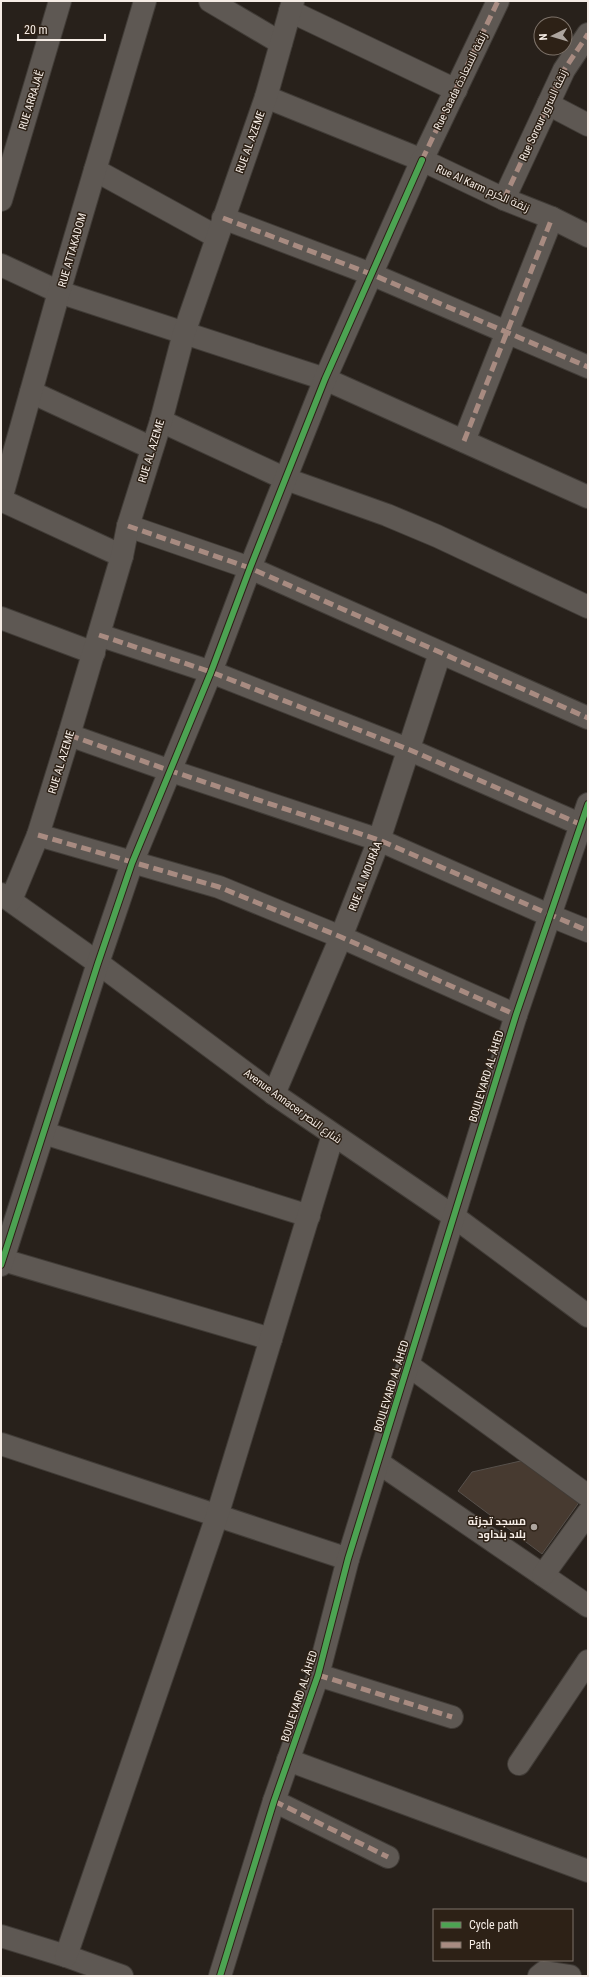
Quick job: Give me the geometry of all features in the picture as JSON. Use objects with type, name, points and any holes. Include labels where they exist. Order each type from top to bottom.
[{"type":"street","name":"RUE ARRAJAË","points":[[1,200],[60,1]]},
{"type":"street","name":"RUE ATTAKADOM","points":[[2,493],[59,292],[145,1]]},
{"type":"street","points":[[210,1],[281,43]]},
{"type":"street","name":"Rue Saada زنقة السعادة","points":[[2,1263],[98,963],[132,863],[211,672],[250,568],[325,379],[422,160],[498,1]]},
{"type":"street","points":[[292,6],[456,90]]},
{"type":"street","name":"RUE AL AZEME","points":[[6,897],[38,835],[122,556],[128,526],[161,421],[184,333],[266,97],[292,6]]},
{"type":"street","name":"Rue Sorour زنقة السرور","points":[[504,199],[564,70],[588,34]]},
{"type":"street","name":"Rue Al Karm زنقة الكرم","points":[[266,97],[422,160],[504,199],[552,218],[588,236]]},
{"type":"street","points":[[548,104],[588,125]]},
{"type":"street","points":[[95,170],[220,228],[371,274],[588,367]]},
{"type":"street","points":[[464,441],[552,218]]},
{"type":"street","points":[[1,264],[59,292],[325,379],[588,497]]},
{"type":"street","points":[[31,392],[152,448]]},
{"type":"street","points":[[161,421],[286,479],[437,536],[588,607]]},
{"type":"street","points":[[2,493],[122,556]]},
{"type":"street","points":[[128,526],[250,568],[588,718]]},
{"type":"street","points":[[1,618],[96,644],[211,672],[410,750],[584,827]]},
{"type":"street","name":"RUE AL MOURÂA","points":[[274,1094],[341,937],[379,840],[410,750],[440,653]]},
{"type":"street","points":[[69,735],[171,771],[379,840],[588,931]]},
{"type":"street","name":"BOULEVARD AL ÂHED","points":[[220,1976],[274,1801],[318,1675],[348,1558],[379,1463],[453,1216],[516,1015],[584,827],[588,804]]},
{"type":"street","points":[[38,835],[219,887],[341,937],[516,1015]]},
{"type":"street","name":"Avenue Annacer شارع النصر","points":[[6,897],[98,963],[274,1094],[453,1216],[588,1316]]},
{"type":"street","points":[[44,1133],[309,1216]]},
{"type":"street","points":[[66,1956],[217,1516],[333,1135]]},
{"type":"street","points":[[2,1263],[271,1339]]},
{"type":"street","points":[[408,1365],[588,1496]]},
{"type":"street","points":[[1,1444],[348,1558]]},
{"type":"street","points":[[379,1463],[588,1606]]},
{"type":"street","points":[[543,1575],[588,1513]]},
{"type":"street","points":[[519,1764],[588,1661]]},
{"type":"street","points":[[318,1675],[452,1717]]},
{"type":"street","points":[[288,1760],[588,1870]]},
{"type":"street","points":[[274,1801],[388,1857]]},
{"type":"street","points":[[1,1936],[66,1956],[85,1970],[122,1976]]},
{"type":"street","points":[[539,1976],[544,1972],[570,1976]]},
{"type":"building","name":"مسجد تجزئة بلاد بنداود","points":[[525,1460],[580,1501],[542,1554],[458,1491],[472,1472]]},
{"type":"marked path","points":[[422,160],[498,1]]},
{"type":"marked path","points":[[504,199],[564,70],[588,34]]},
{"type":"marked path","points":[[223,218],[371,274],[588,367]]},
{"type":"marked path","points":[[464,441],[552,218]]},
{"type":"marked path","points":[[128,526],[250,568],[588,718]]},
{"type":"marked path","points":[[99,635],[211,672],[410,750],[582,825]]},
{"type":"marked path","points":[[69,735],[171,771],[379,840],[588,931]]},
{"type":"marked path","points":[[38,835],[219,887],[341,937],[516,1015]]},
{"type":"marked path","points":[[318,1675],[452,1717]]},
{"type":"marked path","points":[[274,1801],[388,1857]]},
{"type":"cycle path","points":[[1,1265],[98,963],[132,863],[211,672],[250,568],[325,379],[422,160]]},
{"type":"cycle path","points":[[220,1976],[274,1801],[318,1675],[348,1559],[516,1015],[588,804]]},
{"type":"place","name":"مسجد تجزئة بلاد بنداود","points":[[534,1527]]}]
